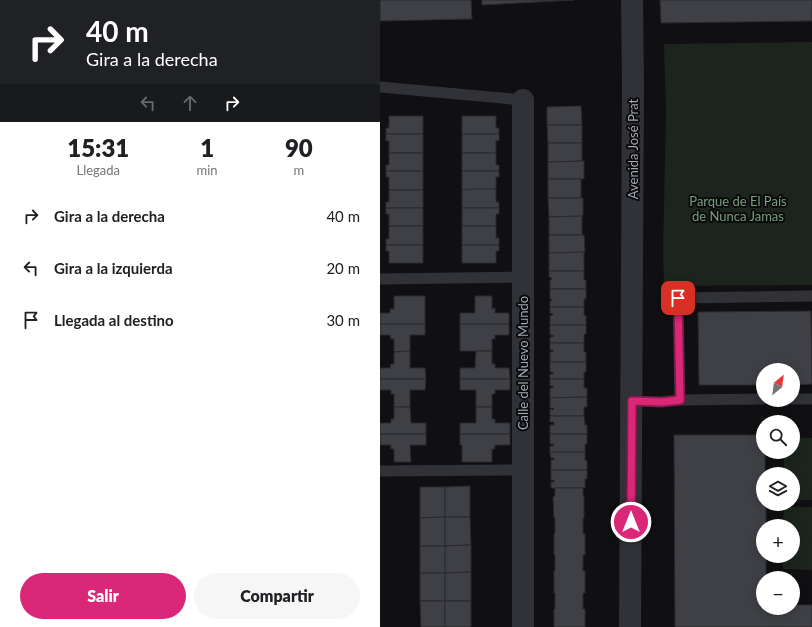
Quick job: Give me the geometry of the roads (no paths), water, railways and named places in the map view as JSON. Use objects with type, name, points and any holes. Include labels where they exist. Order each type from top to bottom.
[{"type":"street","name":"Avenida José Prat","points":[[630,627],[632,401],[632,0]]},
{"type":"street","name":"Calle del Nuevo Mundo","points":[[523,100],[523,627]]},
{"type":"lane","points":[[380,87],[523,100]]},
{"type":"lane","points":[[380,279],[523,277]]},
{"type":"lane","points":[[680,400],[678,298],[812,296]]},
{"type":"lane","points":[[632,401],[662,402],[680,400],[756,399]]},
{"type":"lane","points":[[800,399],[812,399]]},
{"type":"lane","points":[[380,471],[524,470]]},
{"type":"park label","name":"Parque de El País de Nunca Jamas","points":[[738,208]]}]
